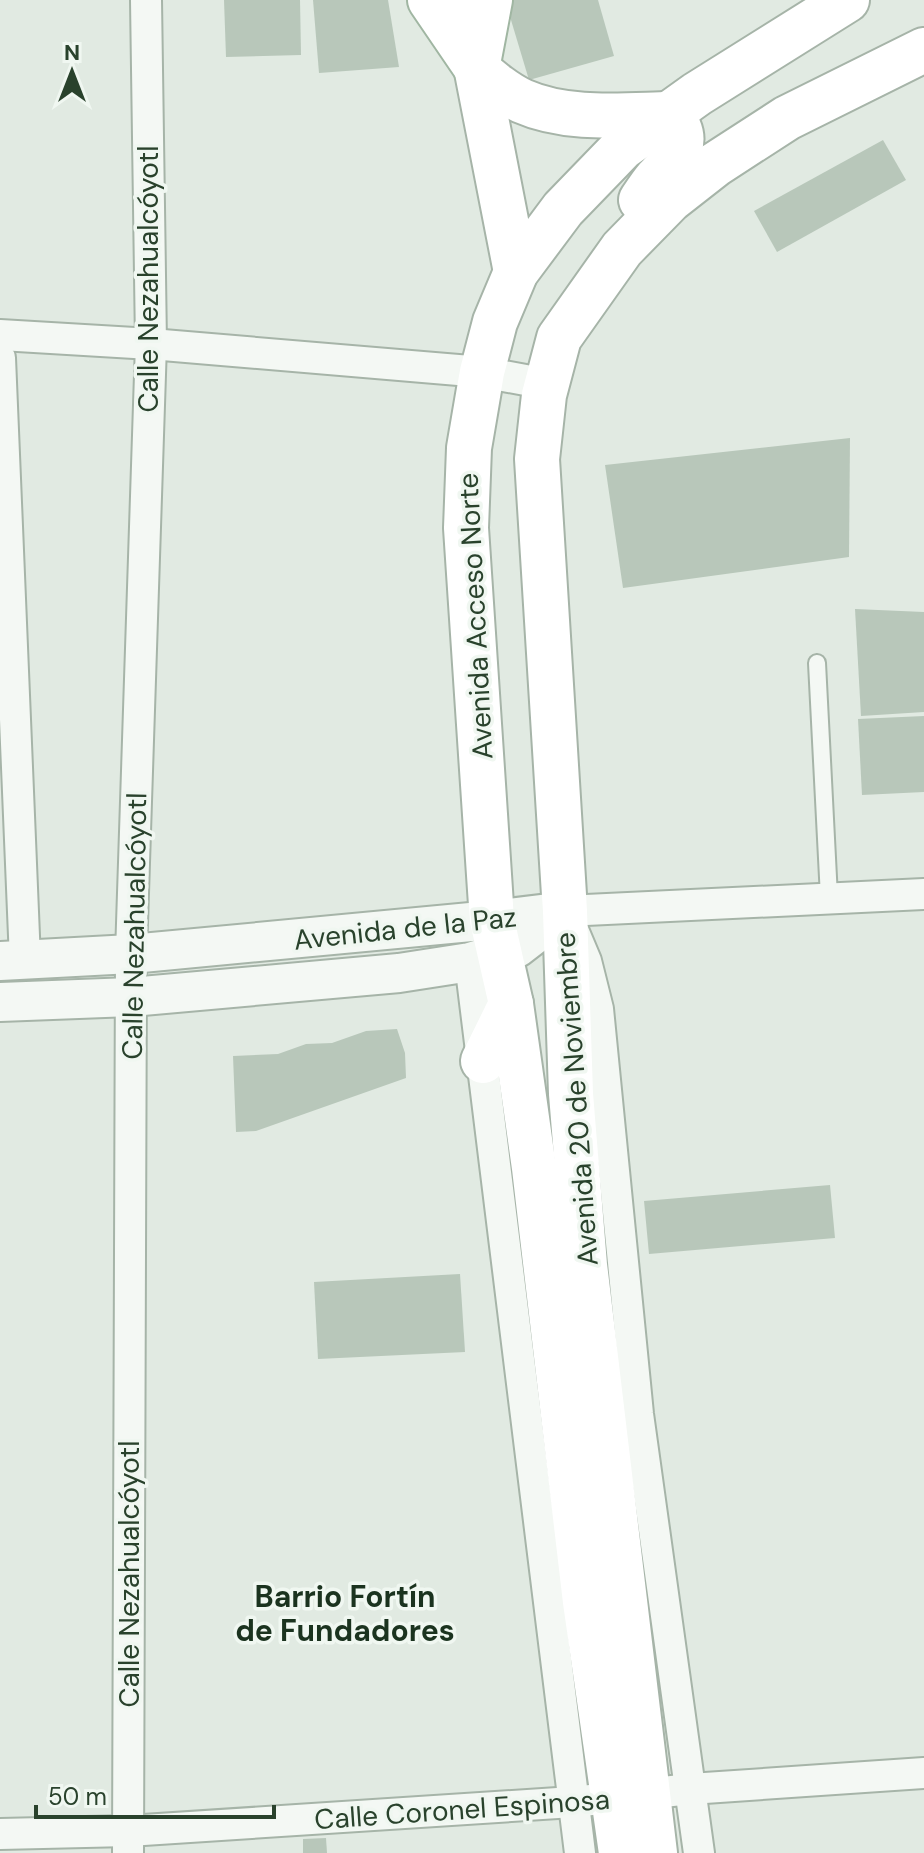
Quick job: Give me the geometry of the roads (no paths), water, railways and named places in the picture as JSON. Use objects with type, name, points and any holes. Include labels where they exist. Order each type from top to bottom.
[{"type":"main road","points":[[430,0],[477,69],[523,102],[547,109],[596,115],[670,114],[678,123],[682,135],[679,154],[653,182],[639,203],[622,249]]},
{"type":"main road","points":[[463,0],[516,272]]},
{"type":"main road","points":[[477,69],[490,0]]},
{"type":"main road","name":"Avenida Acceso Norte","points":[[495,946],[466,528],[469,448],[482,372],[495,322],[516,272],[563,209],[623,147],[697,94],[847,0]]},
{"type":"main road","points":[[565,911],[537,459],[547,384],[559,338],[622,249],[670,200],[787,118],[924,50]]},
{"type":"main road","name":"Avenida 20 de Noviembre","points":[[565,911],[571,1094],[585,1265],[612,1799],[655,1853]]},
{"type":"main road","points":[[495,946],[545,1014],[571,1094]]},
{"type":"main road","name":"Avenida 20 de Noviembre","points":[[495,946],[511,1004],[534,1168],[585,1602],[621,1853]]},
{"type":"main road","points":[[483,1061],[511,1004]]},
{"type":"street","name":"Calle Nezahualcóyotl","points":[[128,1842],[131,954],[151,344],[146,0]]},
{"type":"street","points":[[0,335],[151,344],[482,372],[547,384]]},
{"type":"street","points":[[0,358],[12,960]]},
{"type":"street","points":[[565,911],[924,894]]},
{"type":"street","name":"Avenida de la Paz","points":[[0,1002],[131,997],[399,973],[495,946],[565,911]]},
{"type":"street","name":"Avenida 20 de Noviembre","points":[[565,911],[586,961],[598,1009],[638,1414],[699,1853]]},
{"type":"street","name":"Avenida de la Paz","points":[[12,960],[131,954],[495,946]]},
{"type":"street","name":"Avenida 20 de Noviembre","points":[[495,946],[483,1061],[612,1799],[580,1853]]},
{"type":"street","name":"Calle Coronel Espinosa","points":[[0,1834],[128,1842],[612,1799],[690,1789],[924,1773]]},
{"type":"lane","points":[[817,663],[829,897]]},
{"type":"district","name":"Barrio Fortín de Fundadores","points":[[345,1614]]}]
